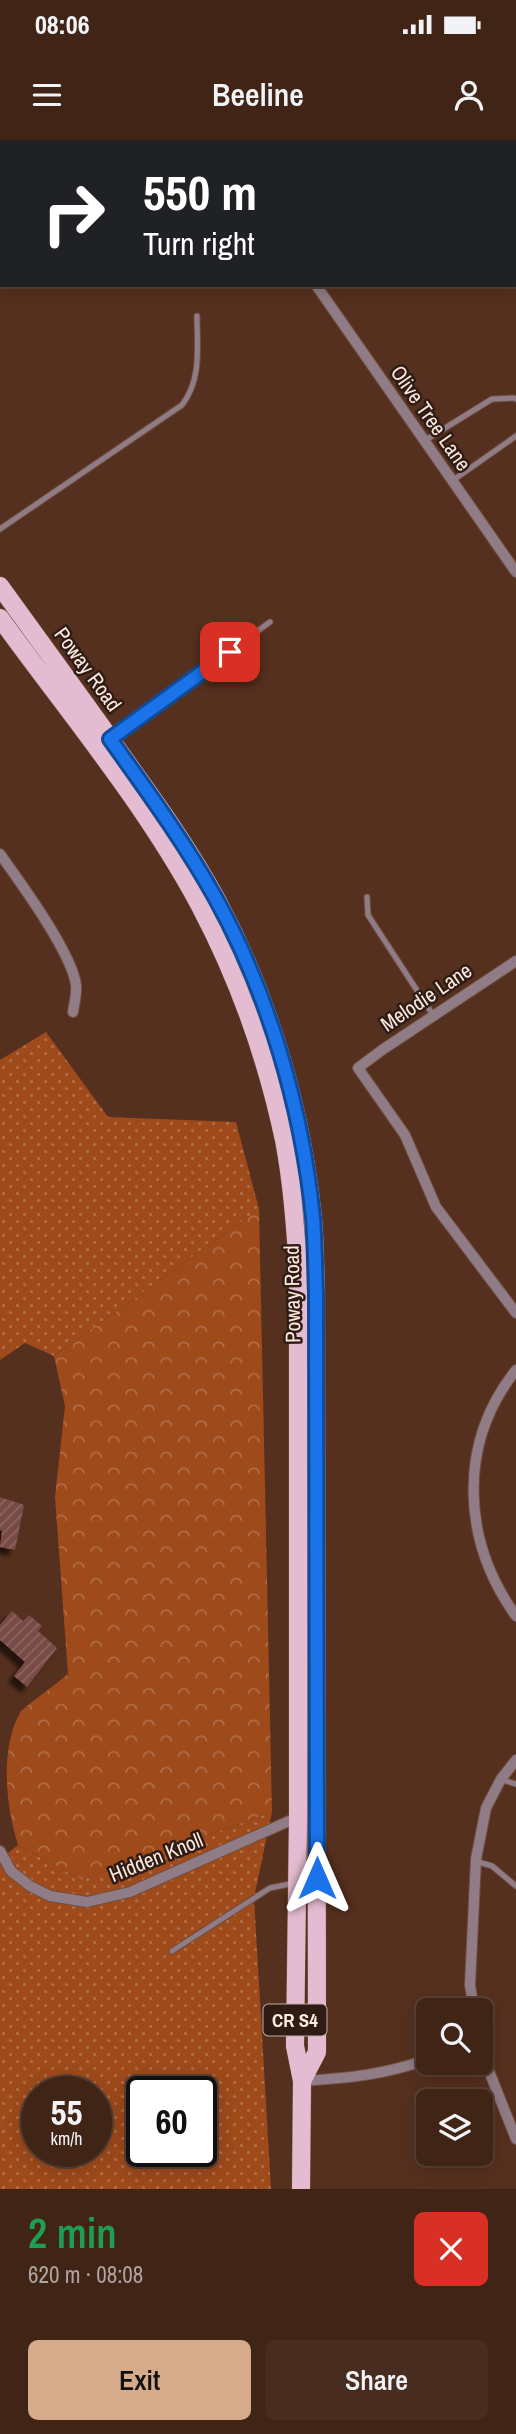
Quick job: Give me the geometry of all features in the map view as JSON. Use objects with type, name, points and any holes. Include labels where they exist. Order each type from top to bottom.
[{"type":"main road","name":"Poway Road","points":[[0,586],[103,744],[221,947],[249,1021],[284,1141],[298,1267],[298,1817],[295,2046],[302,2081],[301,2189]]},
{"type":"main road","name":"Poway Road","points":[[0,618],[190,853],[244,956],[290,1089],[313,1219],[316,1293],[317,2052],[302,2081]]},
{"type":"street","name":"Olive Tree Lane","points":[[317,287],[516,572]]},
{"type":"street","points":[[0,854],[30,894],[72,968],[76,986],[73,1012]]},
{"type":"street","name":"Melodie Lane","points":[[516,961],[358,1068],[405,1135],[436,1207],[516,1313]]},
{"type":"street","points":[[516,1370],[506,1382],[483,1429],[474,1467],[473,1496],[476,1524],[492,1578],[516,1616]]},
{"type":"street","points":[[472,1998],[470,1985],[475,1861],[486,1808],[501,1779],[516,1760]]},
{"type":"street","name":"Hidden Knoll","points":[[0,1851],[10,1871],[30,1886],[50,1896],[87,1902],[130,1892],[298,1817]]},
{"type":"street","points":[[302,2081],[357,2078],[416,2063]]},
{"type":"street","points":[[491,2075],[516,2139]]},
{"type":"lane","points":[[0,529],[182,405],[192,392],[197,372],[197,316]]},
{"type":"lane","points":[[424,441],[492,399],[516,400]]},
{"type":"lane","points":[[452,481],[516,436]]},
{"type":"lane","points":[[103,744],[270,622]]},
{"type":"lane","points":[[367,897],[368,915],[433,1015]]},
{"type":"lane","points":[[501,1779],[516,1784]]},
{"type":"lane","points":[[475,1861],[492,1866],[516,1886]]},
{"type":"lane","points":[[172,1951],[270,1888],[317,1878]]},
{"type":"green space","points":[[46,1032],[108,1117],[236,1122],[259,1209],[54,1356],[25,1343],[0,1360],[0,1060]]},
{"type":"green space","points":[[259,1209],[272,1812],[82,1880],[18,1845],[10,1811],[7,1776],[10,1741],[21,1711],[68,1674],[55,1497],[65,1406],[54,1356]]},
{"type":"green space","points":[[272,1812],[254,1898],[271,2189],[0,2189],[0,1859],[18,1845],[82,1880]]},
{"type":"building","points":[[0,1497],[24,1505],[15,1550],[0,1547]]},
{"type":"building","points":[[12,1611],[23,1621],[29,1615],[42,1626],[38,1631],[57,1648],[27,1687],[14,1676],[25,1662],[0,1640],[0,1625]]},
{"type":"route","points":[[230,652],[110,739],[190,853],[244,956],[290,1089],[304,1160],[313,1219],[316,1293],[317,1878]]}]
